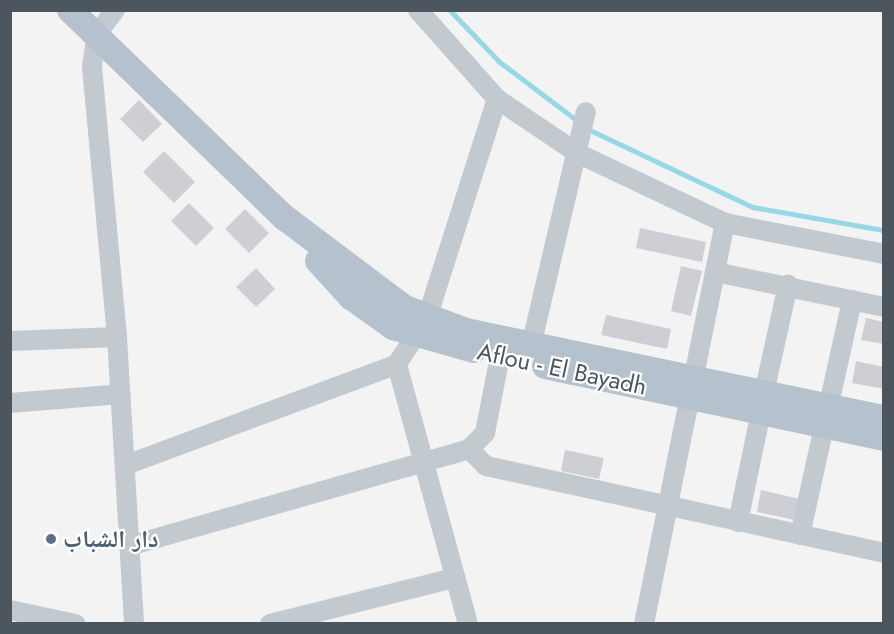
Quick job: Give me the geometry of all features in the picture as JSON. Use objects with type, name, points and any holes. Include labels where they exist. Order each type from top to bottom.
[{"type":"main road","name":"Aflou - El Bayadh","points":[[70,10],[285,218],[422,327],[502,348],[827,416],[884,438]]},
{"type":"main road","name":"Aflou - El Bayadh","points":[[502,348],[531,346],[693,388]]},
{"type":"main road","name":"Aflou - El Bayadh","points":[[827,416],[884,418]]},
{"type":"street","points":[[115,10],[97,34],[92,68],[117,337],[134,624]]},
{"type":"street","points":[[418,10],[497,99],[577,149],[725,223],[884,254]]},
{"type":"street","points":[[126,465],[398,364],[422,327],[497,99]]},
{"type":"street","points":[[531,346],[586,112]]},
{"type":"street","points":[[647,623],[725,223]]},
{"type":"street","points":[[715,272],[788,285],[884,307]]},
{"type":"street","points":[[738,522],[788,285]]},
{"type":"street","points":[[800,536],[852,300]]},
{"type":"street","points":[[10,341],[117,337]]},
{"type":"street","points":[[129,546],[424,464],[469,449],[485,433],[502,348]]},
{"type":"street","points":[[398,364],[468,624]]},
{"type":"street","points":[[10,404],[121,394]]},
{"type":"street","points":[[469,449],[486,466],[884,554]]},
{"type":"street","points":[[270,624],[455,578]]},
{"type":"street","points":[[10,610],[76,624]]},
{"type":"building","points":[[139,100],[162,124],[143,142],[120,119]]},
{"type":"building","points":[[164,151],[195,182],[174,203],[143,172]]},
{"type":"building","points":[[189,203],[214,228],[196,246],[171,221]]},
{"type":"building","points":[[245,209],[269,233],[249,253],[225,229]]},
{"type":"building","points":[[640,228],[706,242],[702,262],[636,248]]},
{"type":"building","points":[[681,266],[702,271],[691,316],[671,311]]},
{"type":"building","points":[[256,268],[275,289],[256,307],[236,287]]},
{"type":"building","points":[[606,315],[671,329],[667,349],[601,335]]},
{"type":"building","points":[[866,318],[884,322],[884,344],[861,340]]},
{"type":"building","points":[[856,361],[884,367],[884,389],[852,383]]},
{"type":"building","points":[[565,450],[604,458],[599,479],[561,471]]},
{"type":"building","points":[[761,490],[800,499],[795,520],[757,512]]},
{"type":"waterway","points":[[450,10],[500,62],[579,122]]},
{"type":"waterway","points":[[588,129],[753,207],[884,230]]},
{"type":"place","name":"دار الشباب","points":[[51,539]]}]
